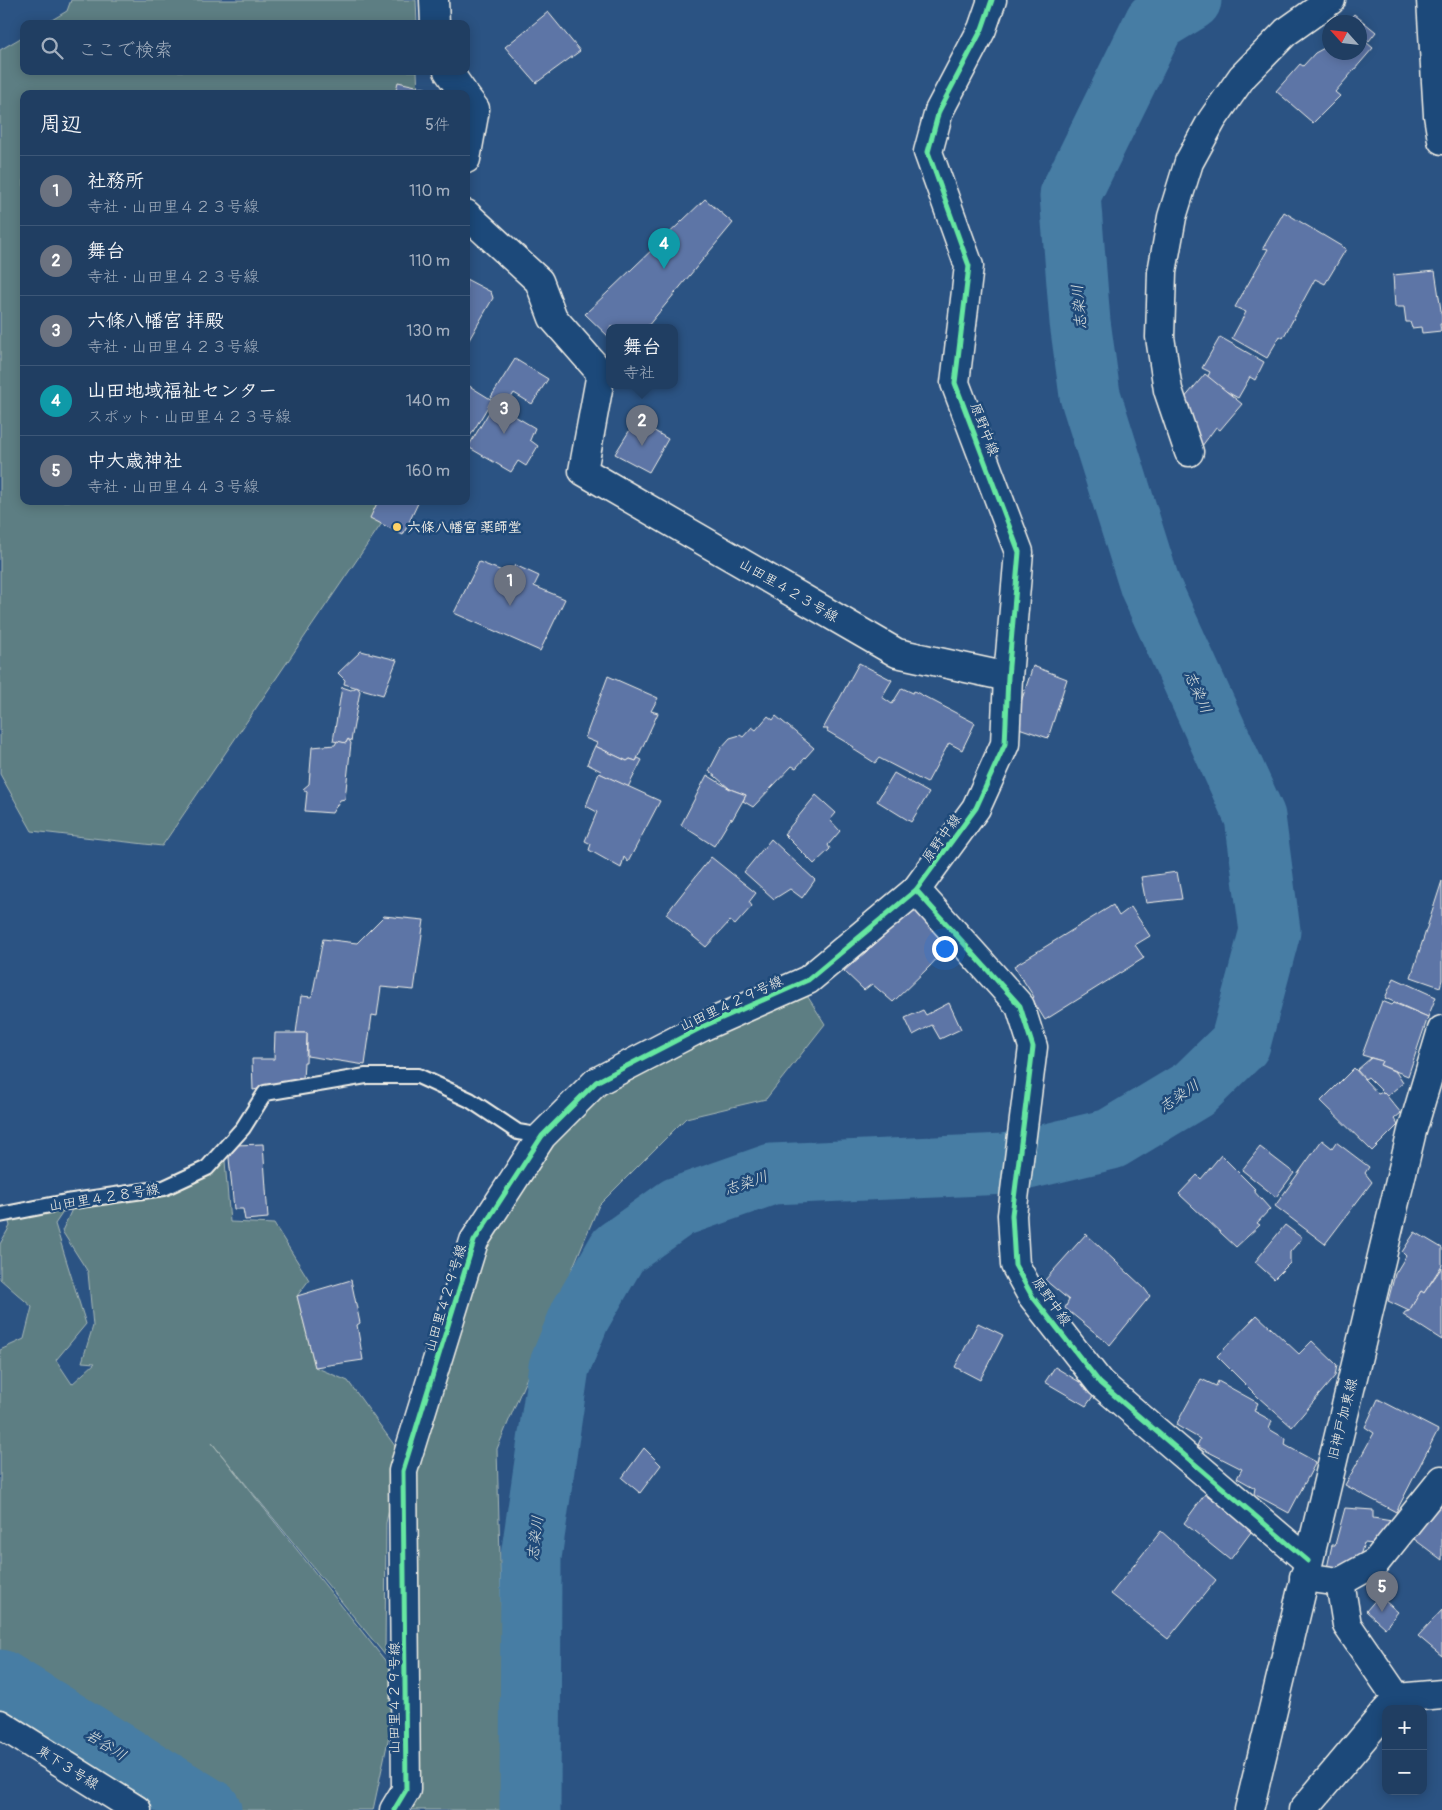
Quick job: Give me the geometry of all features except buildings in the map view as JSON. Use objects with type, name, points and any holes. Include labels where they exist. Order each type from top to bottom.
[{"type":"street","points":[[434,0],[435,20]]},
{"type":"street","name":"原野中線","points":[[992,0],[982,29],[939,111],[928,152],[969,266],[955,384],[1019,552],[1008,677],[1005,744],[976,808],[916,890],[1020,1006],[1033,1046],[1012,1215],[1015,1265],[1032,1296],[1100,1382],[1306,1569]]},
{"type":"street","points":[[1189,452],[1168,390],[1160,337],[1162,272],[1172,216],[1189,162],[1212,120],[1242,77],[1286,32],[1331,0]]},
{"type":"street","points":[[1431,0],[1438,116],[1442,134]]},
{"type":"street","points":[[451,75],[461,90]]},
{"type":"street","points":[[470,102],[475,109],[470,137]]},
{"type":"street","name":"山田里４２３号線","points":[[470,218],[539,281],[553,318],[601,373],[583,471],[897,653],[1008,677]]},
{"type":"street","name":"山田里４２９号線","points":[[394,1810],[406,1790],[403,1471],[474,1241],[542,1136],[596,1082],[704,1026],[808,980],[916,890]]},
{"type":"street","name":"旧神戸加東線","points":[[1249,1810],[1412,1131],[1442,1030]]},
{"type":"street","points":[[1306,1569],[1340,1582],[1376,1562],[1440,1484]]},
{"type":"street","points":[[1340,1582],[1347,1625],[1389,1705]]},
{"type":"street","points":[[1394,1705],[1442,1694]]},
{"type":"street","points":[[1303,1810],[1382,1716]]},
{"type":"street","name":"東下３号線","points":[[0,1724],[137,1810]]},
{"type":"lane","name":"山田里４２８号線","points":[[0,1215],[66,1202],[164,1188],[207,1168],[244,1128],[265,1093],[366,1076],[418,1076],[470,1100],[518,1132],[542,1136]]},
{"type":"green space","points":[[71,0],[416,0],[417,20],[52,20],[67,11]]},
{"type":"green space","points":[[20,38],[20,75],[417,75],[418,90],[20,90],[20,505],[394,505],[162,846],[32,831],[0,774],[0,50]]},
{"type":"green space","points":[[806,994],[825,1024],[766,1099],[686,1118],[599,1205],[497,1449],[507,1810],[406,1810],[407,1460],[483,1248],[542,1136],[603,1089]]},
{"type":"green space","points":[[225,1161],[230,1222],[274,1224],[309,1280],[297,1296],[315,1367],[348,1381],[400,1453],[386,1523],[385,1655],[212,1443],[391,1668],[395,1708],[373,1810],[213,1810],[7,1674],[0,1666],[0,1350],[24,1339],[32,1307],[0,1279],[0,1244],[10,1226],[8,1218],[67,1206],[55,1224],[86,1324],[56,1360],[72,1384],[95,1363],[82,1362],[93,1326],[88,1272],[62,1231],[73,1207],[172,1193]]},
{"type":"waterway","name":"志染川","points":[[530,1810],[531,1557],[559,1367],[580,1316],[618,1250],[678,1207],[772,1174],[1006,1164],[1111,1139],[1194,1089],[1240,1044],[1270,931],[1255,817],[1150,586],[1090,395],[1080,322],[1070,195],[1155,22],[1191,0]]},
{"type":"waterway","name":"岩谷川","points":[[0,1680],[211,1810]]},
{"type":"cycle path","points":[[992,0],[982,29],[939,111],[928,152],[969,266],[955,383],[1019,552],[1008,677],[1005,744],[976,808],[916,890],[1020,1006],[1033,1047],[1012,1215],[1015,1265],[1032,1296],[1100,1383],[1308,1561]]},
{"type":"cycle path","points":[[394,1810],[406,1790],[403,1471],[474,1241],[542,1136],[596,1082],[704,1026],[808,980],[916,890]]},
{"type":"place","name":"山田地域福祉センター","points":[[664,269]]},
{"type":"place","name":"六條八幡宮 拝殿","points":[[504,434]]},
{"type":"place","name":"舞台","points":[[642,446]]},
{"type":"place","name":"六條八幡宮 薬師堂","points":[[397,527]]},
{"type":"place","name":"社務所","points":[[510,606]]},
{"type":"place","name":"中大歳神社","points":[[1382,1612]]}]
